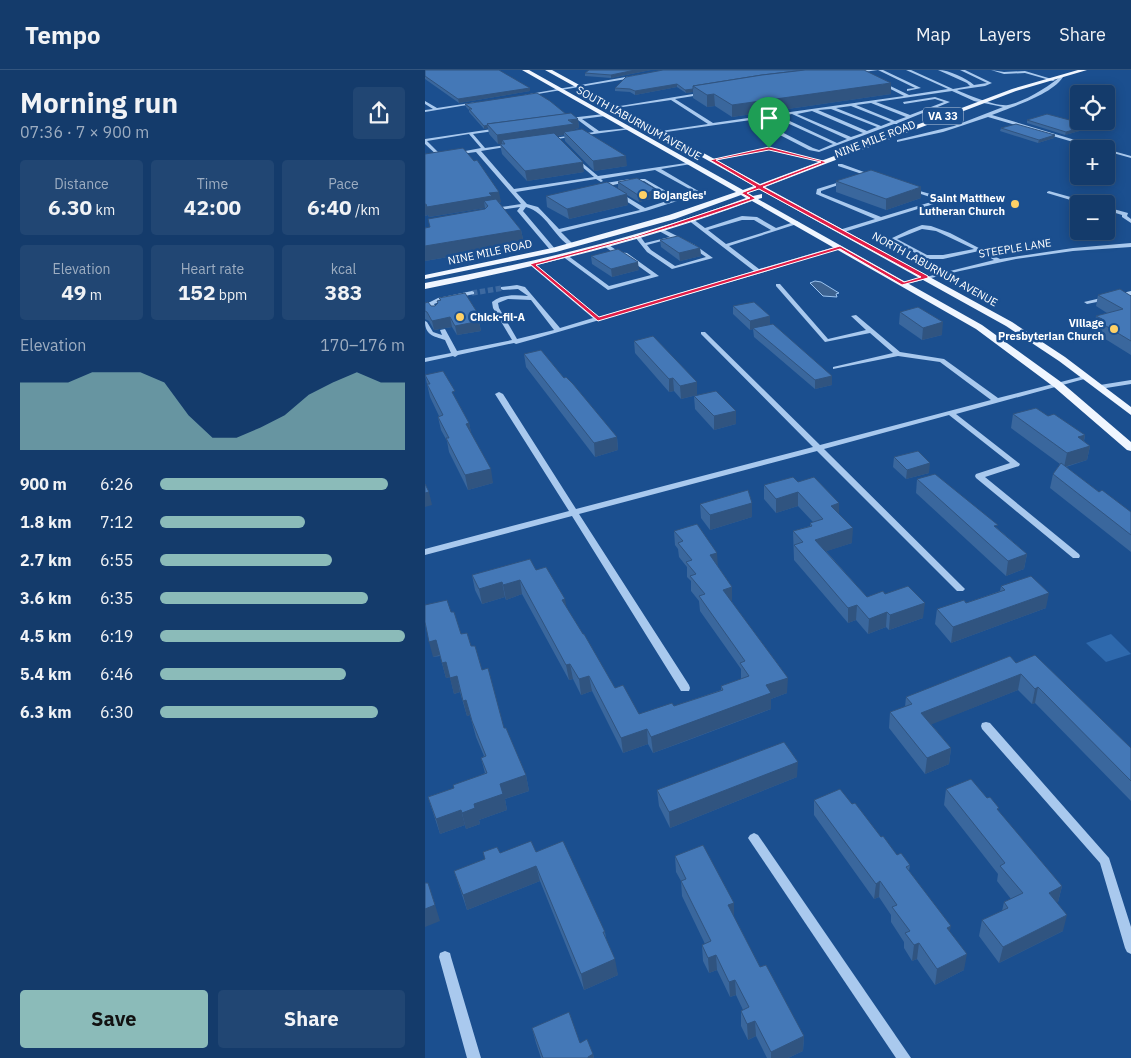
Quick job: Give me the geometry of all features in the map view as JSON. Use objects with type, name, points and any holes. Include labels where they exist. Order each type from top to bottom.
[{"type":"main road","name":"SOUTH LABURNUM AVENUE","points":[[525,70],[753,198]]},
{"type":"main road","name":"SOUTH LABURNUM AVENUE","points":[[548,70],[769,192]]},
{"type":"main road","name":"NINE MILE ROAD","points":[[425,277],[553,250],[654,223],[744,193],[1020,88],[1084,70]]},
{"type":"main road","name":"NINE MILE ROAD","points":[[837,166],[1034,89],[1042,83]]},
{"type":"main road","points":[[629,129],[647,129],[655,134],[669,136]]},
{"type":"main road","name":"NINE MILE ROAD","points":[[425,286],[532,264],[638,237],[779,189]]},
{"type":"main road","name":"NORTH LABURNUM AVENUE","points":[[769,192],[1009,324],[1100,387],[1131,412]]},
{"type":"main road","points":[[753,198],[979,328],[1057,384],[1131,448]]},
{"type":"street","points":[[848,73],[876,70]]},
{"type":"street","points":[[880,70],[919,88],[899,91]]},
{"type":"street","points":[[908,70],[981,102],[1007,107]]},
{"type":"street","points":[[661,132],[990,83],[962,70]]},
{"type":"street","points":[[993,70],[1004,73],[1039,70]]},
{"type":"street","points":[[1023,71],[1053,80]]},
{"type":"street","points":[[858,72],[866,76]]},
{"type":"street","points":[[520,96],[642,75]]},
{"type":"street","points":[[899,141],[949,130],[987,116],[1049,89],[1063,76]]},
{"type":"street","points":[[874,80],[909,96]]},
{"type":"street","points":[[616,107],[707,92]]},
{"type":"street","points":[[671,98],[713,124]]},
{"type":"street","points":[[893,98],[924,112]]},
{"type":"street","points":[[750,118],[811,149],[819,150],[896,123],[948,102],[935,98],[904,103]]},
{"type":"street","points":[[871,101],[911,117]]},
{"type":"street","points":[[425,102],[436,109]]},
{"type":"street","points":[[425,111],[482,102]]},
{"type":"street","points":[[851,104],[896,123]]},
{"type":"street","points":[[831,107],[882,128]]},
{"type":"street","points":[[813,110],[867,133]]},
{"type":"street","points":[[791,113],[851,139]]},
{"type":"street","points":[[559,121],[604,115]]},
{"type":"street","points":[[773,115],[836,144]]},
{"type":"street","points":[[987,116],[1071,140]]},
{"type":"street","points":[[578,118],[598,132]]},
{"type":"street","points":[[425,141],[509,127]]},
{"type":"street","points":[[547,140],[629,129]]},
{"type":"street","points":[[470,133],[484,149]]},
{"type":"street","points":[[556,138],[563,145]]},
{"type":"street","points":[[425,141],[439,156]]},
{"type":"street","points":[[432,157],[520,144]]},
{"type":"street","points":[[712,160],[769,148],[825,162]]},
{"type":"street","points":[[477,150],[525,205]]},
{"type":"street","points":[[569,152],[597,179],[608,184],[666,173]]},
{"type":"street","points":[[1115,153],[1131,157]]},
{"type":"street","points":[[513,192],[691,163]]},
{"type":"street","points":[[837,166],[878,178]]},
{"type":"street","points":[[557,231],[643,210],[698,192],[657,169]]},
{"type":"street","points":[[861,177],[869,175]]},
{"type":"street","points":[[640,179],[678,200]]},
{"type":"street","points":[[853,180],[819,190],[818,194],[880,219]]},
{"type":"street","points":[[608,184],[606,186],[609,190],[643,210]]},
{"type":"street","points":[[841,231],[934,203],[932,196],[905,187]]},
{"type":"street","points":[[1049,192],[1070,198]]},
{"type":"street","points":[[489,211],[525,205],[536,208],[571,245]]},
{"type":"street","points":[[1115,211],[1126,214],[1124,216],[1126,219],[1131,221]]},
{"type":"street","points":[[703,230],[742,218],[755,218],[775,230]]},
{"type":"street","points":[[691,220],[759,272]]},
{"type":"street","points":[[724,246],[797,223]]},
{"type":"street","points":[[978,250],[943,257],[926,257],[896,243],[893,239],[923,227],[933,228],[997,259]]},
{"type":"street","points":[[638,237],[649,251],[674,268],[709,258],[693,246],[661,230]]},
{"type":"street","points":[[565,256],[608,288],[656,276],[625,254],[617,253],[606,245]]},
{"type":"street","name":"STEEPLE LANE","points":[[904,284],[997,259],[1057,251],[1131,245]]},
{"type":"street","points":[[598,319],[840,247]]},
{"type":"street","points":[[503,288],[517,285],[524,288],[558,330]]},
{"type":"street","points":[[778,285],[827,341],[871,331]]},
{"type":"street","points":[[435,312],[428,305],[440,299],[472,293]]},
{"type":"street","points":[[1087,302],[1131,293]]},
{"type":"street","points":[[516,342],[496,308],[495,302],[499,299],[514,296],[533,299]]},
{"type":"street","points":[[854,316],[898,354]]},
{"type":"street","points":[[425,323],[431,333],[447,339]]},
{"type":"street","points":[[443,330],[455,355]]},
{"type":"street","points":[[703,333],[961,589]]},
{"type":"street","points":[[835,368],[898,354],[942,360],[996,400]]},
{"type":"street","points":[[425,552],[819,446],[1086,377]]},
{"type":"street","points":[[1100,387],[1131,382]]},
{"type":"street","points":[[499,394],[685,688]]},
{"type":"street","points":[[951,413],[1016,464],[979,476],[1076,556]]},
{"type":"street","points":[[445,957],[474,1058]]},
{"type":"lane","points":[[940,70],[973,87]]},
{"type":"lane","points":[[962,80],[979,78]]},
{"type":"lane","points":[[525,205],[520,211],[553,250]]},
{"type":"lane","points":[[645,244],[674,237]]},
{"type":"lane","points":[[532,264],[598,319]]},
{"type":"lane","points":[[425,360],[516,342],[598,319]]},
{"type":"lane","points":[[986,726],[1105,861],[1131,948]]},
{"type":"lane","points":[[755,838],[904,1058]]},
{"type":"shaded area","points":[[815,281],[821,282],[839,293],[836,294],[837,297],[823,296],[810,283]]},
{"type":"shaded area","points":[[1111,634],[1131,654],[1106,662],[1086,643]]},
{"type":"building","points":[[425,70],[499,70],[530,88],[458,99],[425,76]]},
{"type":"building","points":[[589,70],[635,70],[611,75],[585,73]]},
{"type":"building","points":[[663,70],[805,70],[693,86],[693,89],[685,90],[677,84],[635,91],[615,88],[626,77]]},
{"type":"building","points":[[805,70],[864,70],[891,83],[732,105],[714,94],[707,95],[693,86],[762,75]]},
{"type":"building","points":[[537,93],[566,114],[487,124],[484,126],[469,109],[472,109],[465,104]]},
{"type":"building","points":[[571,113],[578,119],[568,120],[574,124],[497,135],[487,124]]},
{"type":"building","points":[[1047,114],[1070,120],[1070,130],[1073,130],[1066,132],[1027,120]]},
{"type":"building","points":[[1016,124],[1055,135],[1039,140],[1001,128]]},
{"type":"building","points":[[582,129],[626,156],[593,161],[564,132]]},
{"type":"building","points":[[554,133],[583,162],[525,171],[500,144],[505,144],[502,140]]},
{"type":"building","points":[[463,148],[474,161],[477,160],[499,192],[489,193],[492,196],[427,207],[425,204],[425,154]]},
{"type":"building","points":[[871,170],[921,187],[886,199],[836,181]]},
{"type":"building","points":[[637,178],[657,190],[638,195],[618,182]]},
{"type":"building","points":[[607,182],[627,194],[567,209],[546,196]]},
{"type":"building","points":[[496,199],[521,230],[425,246],[425,228],[430,227],[428,219],[485,209],[488,206],[484,201]]},
{"type":"building","points":[[678,236],[700,248],[679,253],[660,240]]},
{"type":"building","points":[[618,249],[638,262],[611,269],[591,256]]},
{"type":"building","points":[[1120,289],[1131,296],[1131,341],[1096,320],[1102,319],[1096,316],[1123,309],[1098,295]]},
{"type":"building","points":[[465,293],[477,312],[474,313],[480,321],[455,326],[450,317],[432,321],[425,311],[425,303],[428,302],[431,306],[435,306],[438,303],[437,301],[441,300],[439,298]]},
{"type":"building","points":[[754,302],[770,316],[750,321],[733,306]]},
{"type":"building","points":[[918,307],[943,322],[923,328],[900,312]]},
{"type":"building","points":[[773,324],[832,376],[815,380],[753,328]]},
{"type":"building","points":[[653,336],[697,382],[680,386],[673,378],[669,379],[634,341]]},
{"type":"building","points":[[541,350],[564,378],[566,377],[573,384],[617,437],[594,443],[524,354]]},
{"type":"building","points":[[443,371],[455,391],[452,392],[469,423],[466,424],[491,469],[465,475],[446,438],[449,438],[438,417],[443,415],[427,384],[430,384],[425,375]]},
{"type":"building","points":[[716,391],[736,411],[714,416],[694,396]]},
{"type":"building","points":[[1036,408],[1048,416],[1054,414],[1085,435],[1078,437],[1090,446],[1067,453],[1013,414]]},
{"type":"building","points":[[918,451],[930,463],[907,470],[894,457]]},
{"type":"building","points":[[1061,463],[1099,492],[1102,490],[1131,512],[1131,535],[1053,474]]},
{"type":"building","points":[[935,474],[998,525],[994,526],[1027,554],[1008,561],[917,479]]},
{"type":"building","points":[[793,477],[798,482],[814,477],[839,503],[831,506],[853,528],[815,540],[867,597],[883,591],[885,594],[908,586],[925,603],[890,615],[887,612],[869,619],[857,605],[848,608],[794,545],[803,542],[793,531],[812,526],[810,523],[823,519],[798,492],[776,499],[764,485]]},
{"type":"building","points":[[425,484],[429,492],[425,493]]},
{"type":"building","points":[[748,490],[752,503],[710,515],[700,504]]},
{"type":"building","points":[[697,524],[717,553],[710,555],[732,587],[723,590],[788,678],[766,685],[771,693],[651,737],[647,729],[621,738],[589,676],[579,679],[570,664],[566,665],[520,580],[503,585],[502,582],[479,589],[472,575],[530,559],[536,570],[546,567],[565,599],[562,600],[615,688],[623,685],[639,714],[672,703],[674,706],[723,690],[721,686],[749,676],[740,663],[745,661],[699,596],[705,594],[690,576],[696,574],[686,562],[692,560],[678,543],[683,541],[674,531]]},
{"type":"building","points":[[1031,576],[1049,593],[953,627],[937,609],[964,600],[966,603],[1005,590],[1001,586]]},
{"type":"building","points":[[447,600],[451,612],[454,612],[461,634],[467,633],[471,646],[475,646],[482,670],[488,668],[504,728],[506,728],[526,775],[500,784],[503,794],[474,804],[475,808],[462,813],[461,810],[436,819],[428,797],[454,788],[453,785],[487,773],[481,758],[486,756],[466,700],[463,701],[457,676],[450,678],[446,662],[442,663],[436,640],[429,642],[425,622],[425,605]]},
{"type":"building","points":[[1035,655],[1131,748],[1131,781],[1038,687],[1035,689],[1021,674],[921,713],[951,748],[927,758],[890,712],[912,704],[906,697],[1010,656],[1016,663]]},
{"type":"building","points":[[784,742],[798,762],[669,812],[657,790]]},
{"type":"building","points":[[971,779],[987,798],[990,797],[999,808],[997,809],[1062,886],[1049,893],[1067,915],[1003,947],[982,920],[1008,908],[1004,902],[1023,893],[1000,866],[1005,863],[946,789]]},
{"type":"building","points":[[840,789],[852,804],[855,803],[897,855],[901,853],[910,865],[906,867],[951,926],[947,928],[967,954],[937,969],[919,943],[914,945],[905,933],[910,931],[892,907],[897,905],[880,881],[876,884],[814,800]]},
{"type":"building","points":[[531,841],[536,852],[563,841],[605,932],[603,932],[615,959],[581,974],[536,866],[463,895],[454,871],[485,859],[483,852],[497,847],[500,853]]},
{"type":"building","points":[[703,845],[734,903],[728,905],[760,967],[766,965],[804,1036],[771,1052],[755,1021],[747,1024],[741,1011],[749,1007],[735,980],[729,982],[716,955],[708,958],[702,945],[711,941],[681,881],[686,879],[675,856]]},
{"type":"building","points":[[425,883],[428,883],[435,905],[425,909]]},
{"type":"building","points":[[569,1012],[580,1043],[587,1039],[593,1054],[588,1058],[543,1058],[532,1028]]},
{"type":"tunnel","points":[[472,293],[503,288]]},
{"type":"place","name":"Bojangles'","points":[[643,195]]},
{"type":"place","name":"Saint Matthew Lutheran Church","points":[[1015,204]]},
{"type":"place","name":"Chick-fil-A","points":[[460,317]]},
{"type":"place","name":"Village Presbyterian Church","points":[[1114,329]]},
{"type":"route","points":[[769,148],[712,160],[759,187],[744,193],[753,198],[703,217],[638,237],[532,264],[598,319],[840,247],[904,284],[926,277],[759,187],[825,162],[769,148]]}]
